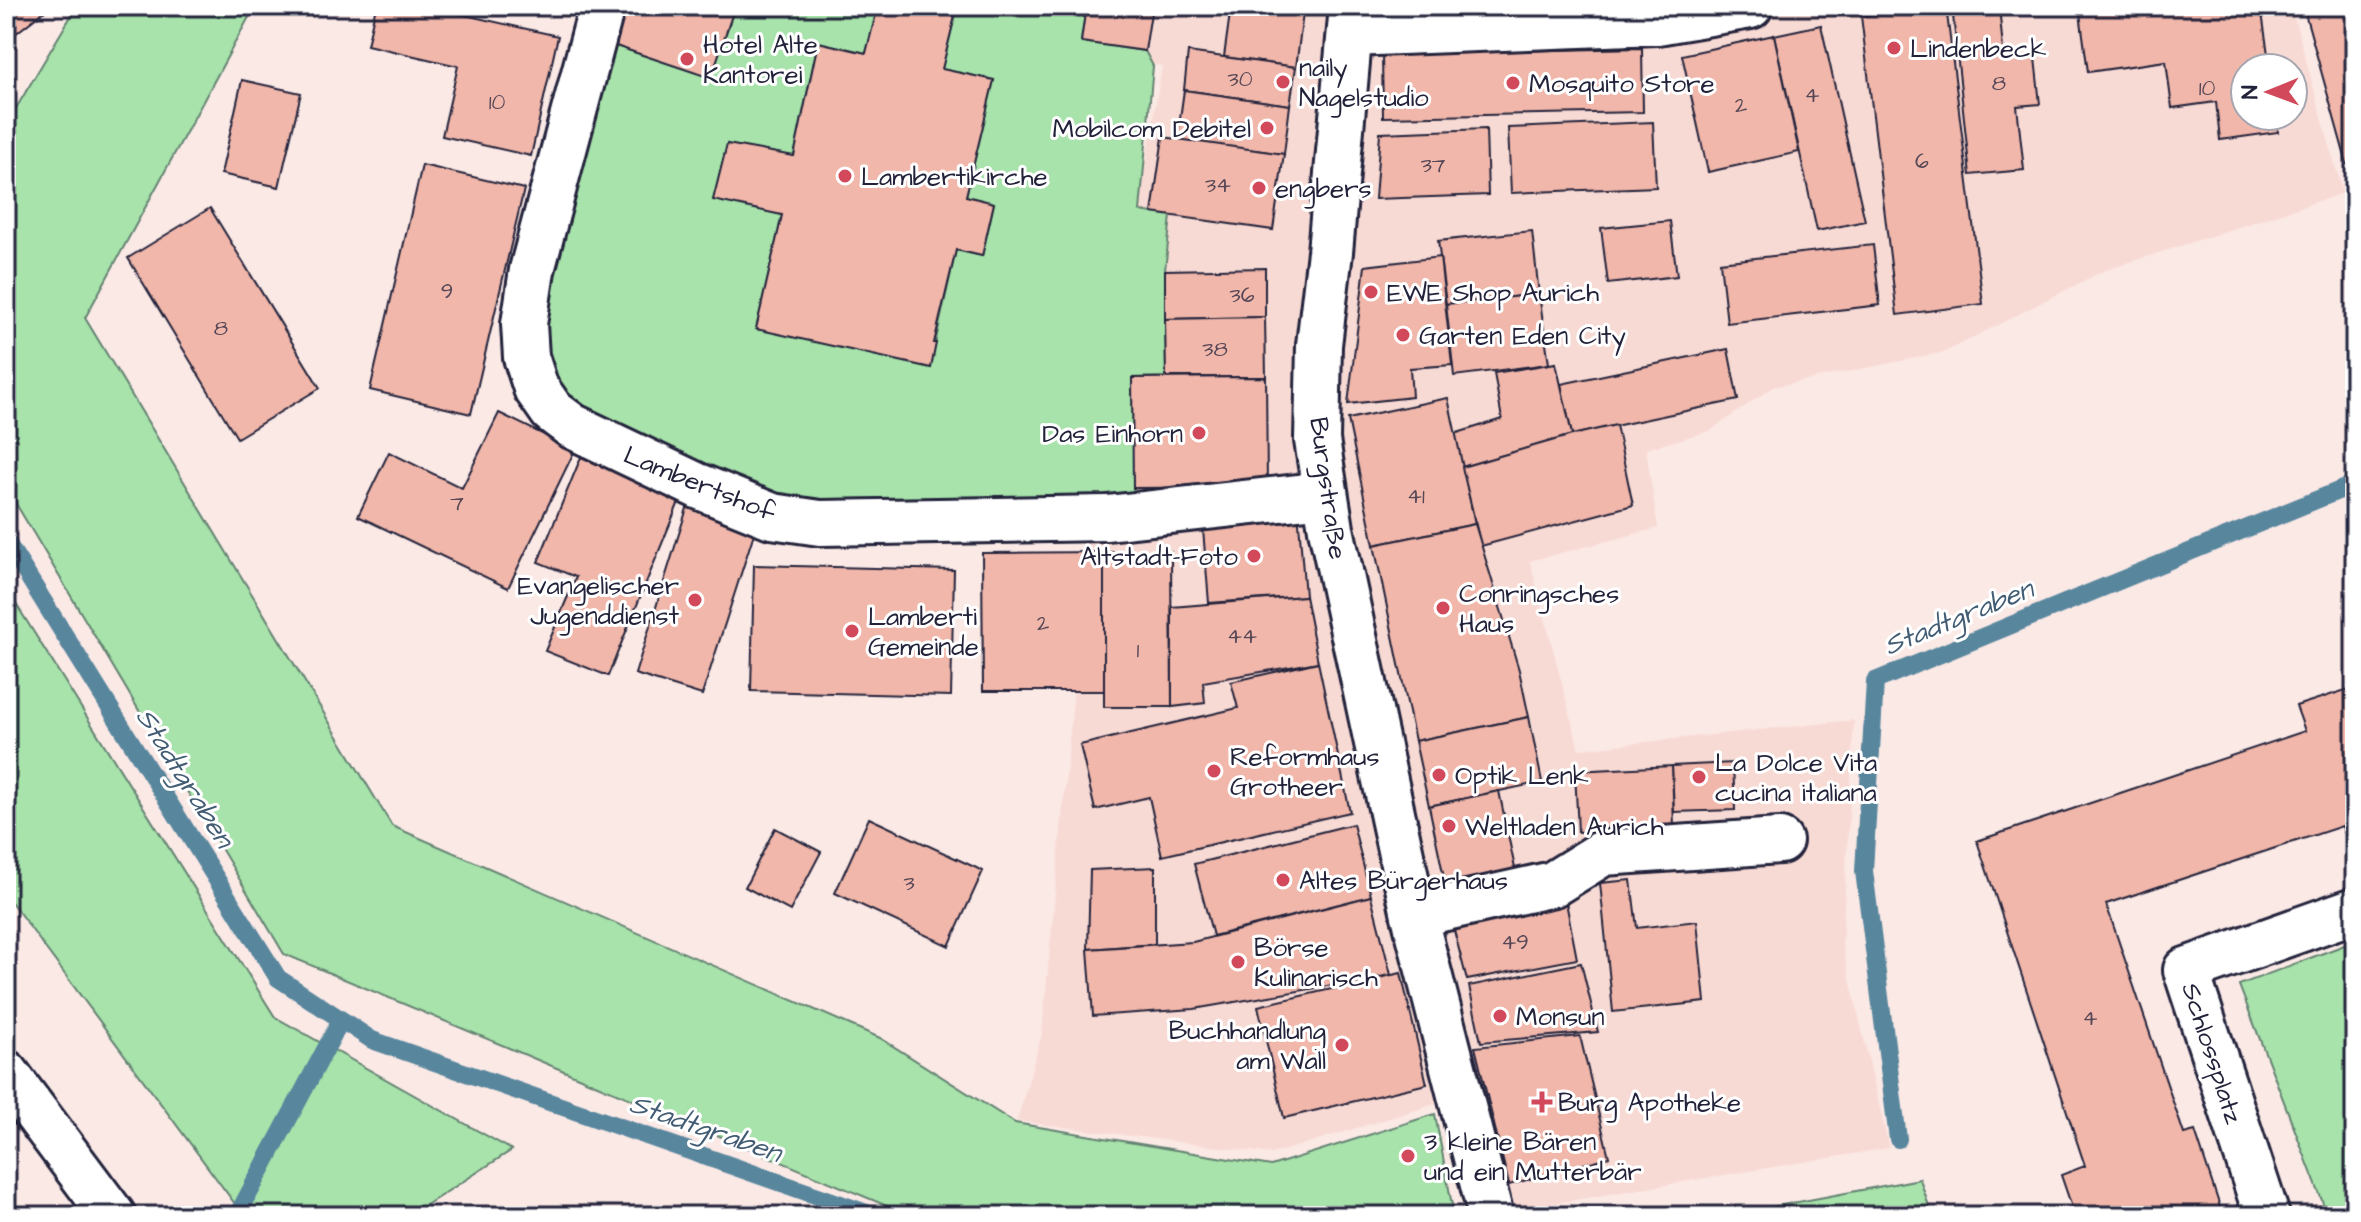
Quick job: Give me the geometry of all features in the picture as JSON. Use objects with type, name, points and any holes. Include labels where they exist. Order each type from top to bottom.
[{"type":"street","name":"Lambertshof","points":[[602,6],[532,270],[524,324],[526,357],[536,388],[552,411],[572,426],[772,516],[820,523],[1107,518],[1325,494]]},
{"type":"street","points":[[1351,20],[1657,22],[1750,6]]},
{"type":"street","name":"Burgstraße","points":[[1351,20],[1319,345],[1317,440],[1325,494],[1414,915],[1489,1203]]},
{"type":"street","points":[[1414,915],[1553,884],[1603,853],[1780,841]]},
{"type":"street","name":"Schlossplatz","points":[[2267,1216],[2186,970],[2355,910]]},
{"type":"street","points":[[6,1073],[113,1216]]},
{"type":"shaded area","points":[[1065,6],[2291,6],[2304,52],[2229,52],[2229,132],[2309,132],[2309,71],[2343,193],[2103,271],[1945,352],[1773,387],[1710,431],[1646,449],[1658,528],[1530,561],[1579,749],[1854,720],[1842,944],[1889,1148],[1477,1216],[1442,1102],[1272,1154],[1017,1121],[1042,1033],[1094,473],[1162,66],[1059,49]]},
{"type":"green space","points":[[77,6],[255,6],[85,318],[392,826],[880,1038],[1015,1123],[1271,1166],[1435,1114],[1454,1216],[911,1216],[284,954],[6,487],[6,125]]},
{"type":"green space","points":[[735,6],[878,6],[866,53],[818,42],[794,156],[727,145],[714,199],[782,215],[756,329],[935,344],[956,250],[982,256],[994,204],[966,196],[994,80],[942,69],[956,12],[921,6],[1086,6],[1081,42],[1145,51],[1153,66],[1140,211],[1171,216],[1165,270],[1166,377],[1132,378],[1134,515],[820,523],[572,426],[524,324],[601,41],[711,77]]},
{"type":"green space","points":[[6,588],[275,1017],[512,1150],[409,1216],[244,1216],[6,895]]},
{"type":"green space","points":[[2355,941],[2355,1216],[2328,1216],[2239,985]]},
{"type":"green space","points":[[1920,1179],[1932,1216],[1724,1216]]},
{"type":"building","points":[[6,6],[51,6],[6,41]]},
{"type":"building","points":[[376,6],[425,6],[558,36],[531,156],[442,136],[458,66],[367,45]]},
{"type":"building","name":"Hotel Alte Kantorei","points":[[613,6],[735,6],[711,78],[601,41]]},
{"type":"building","name":"Lambertikirche","points":[[878,6],[921,6],[956,12],[942,69],[994,80],[966,196],[994,203],[982,256],[956,250],[931,368],[756,329],[782,215],[713,200],[727,144],[794,156],[818,42],[866,53]]},
{"type":"building","points":[[1086,6],[1152,6],[1145,51],[1081,42]]},
{"type":"building","points":[[1231,6],[1304,6],[1296,67],[1224,57]]},
{"type":"building","points":[[1404,6],[1498,6],[1497,17],[1404,16]]},
{"type":"building","points":[[1946,6],[1983,304],[1897,315],[1861,16]]},
{"type":"building","points":[[1952,6],[1999,6],[2004,60],[2035,58],[2040,104],[2017,106],[2024,170],[1970,175]]},
{"type":"building","points":[[2079,6],[2261,6],[2268,52],[2229,52],[2229,132],[2278,132],[2220,140],[2216,102],[2172,108],[2166,61],[2088,72]]},
{"type":"building","points":[[2303,6],[2355,6],[2355,162],[2347,164]]},
{"type":"building","points":[[1821,25],[1865,221],[1817,231],[1774,35]]},
{"type":"building","points":[[1774,35],[1799,152],[1708,172],[1682,55]]},
{"type":"building","name":"Mosquito Store","points":[[1642,48],[1643,112],[1383,117],[1382,54]]},
{"type":"building","points":[[1188,52],[1296,67],[1290,105],[1184,90]]},
{"type":"building","points":[[242,80],[301,93],[279,187],[221,174]]},
{"type":"building","points":[[1184,90],[1290,105],[1284,154],[1177,140]]},
{"type":"building","points":[[1653,122],[1656,187],[1511,193],[1508,128]]},
{"type":"building","points":[[1486,129],[1488,195],[1375,199],[1380,133]]},
{"type":"building","points":[[1163,137],[1284,154],[1273,230],[1152,213]]},
{"type":"building","points":[[422,165],[524,189],[471,414],[370,390]]},
{"type":"building","points":[[210,208],[320,388],[237,438],[128,258]]},
{"type":"building","points":[[1670,221],[1677,276],[1608,284],[1601,228]]},
{"type":"building","points":[[1532,231],[1539,294],[1446,304],[1438,241]]},
{"type":"building","points":[[1873,245],[1880,305],[1727,323],[1720,262]]},
{"type":"building","name":"Garten Eden City","points":[[1440,257],[1452,365],[1410,368],[1412,397],[1348,404],[1365,266]]},
{"type":"building","points":[[1265,268],[1265,317],[1165,319],[1165,270]]},
{"type":"building","points":[[1539,294],[1549,364],[1454,376],[1446,304]]},
{"type":"building","points":[[1265,317],[1266,377],[1166,377],[1165,319]]},
{"type":"building","points":[[1728,349],[1738,400],[1572,435],[1561,384]]},
{"type":"building","points":[[1556,363],[1572,435],[1462,467],[1454,434],[1502,419],[1494,373]]},
{"type":"building","name":"Das Einhorn","points":[[1266,377],[1267,487],[1133,488],[1132,378]]},
{"type":"building","points":[[1448,398],[1475,524],[1374,545],[1348,419]]},
{"type":"building","points":[[499,413],[575,450],[508,588],[358,516],[389,452],[462,488]]},
{"type":"building","points":[[1616,425],[1633,505],[1481,546],[1462,467]]},
{"type":"building","points":[[581,457],[681,497],[608,676],[545,651],[576,577],[538,562]]},
{"type":"building","name":"Evangelischer Jugenddienst","points":[[688,505],[756,527],[702,695],[635,674]]},
{"type":"building","name":"Altstadt-Foto","points":[[1298,510],[1305,596],[1209,603],[1202,517]]},
{"type":"building","name":"Conringsches Haus","points":[[1475,524],[1519,670],[1529,717],[1415,741],[1374,545]]},
{"type":"building","points":[[1104,552],[1104,691],[983,691],[982,553]]},
{"type":"building","points":[[1104,552],[1171,552],[1172,707],[1104,707]]},
{"type":"building","name":"Lamberti Gemeinde","points":[[754,565],[954,570],[951,696],[751,691]]},
{"type":"building","points":[[1305,596],[1318,662],[1203,682],[1205,703],[1172,707],[1172,607]]},
{"type":"building","name":"Reformhaus Grotheer","points":[[1318,662],[1350,812],[1162,856],[1149,797],[1095,810],[1080,745],[1238,708],[1231,682]]},
{"type":"building","points":[[2355,687],[2355,841],[2348,844],[2342,826],[2106,904],[2184,1134],[2195,1131],[2223,1216],[2075,1216],[2061,1175],[2085,1166],[1977,841],[2305,731],[2296,706]]},
{"type":"building","points":[[1529,717],[1542,782],[1429,806],[1415,741]]},
{"type":"building","points":[[1733,763],[1735,810],[1674,812],[1672,766]]},
{"type":"building","points":[[1672,766],[1674,827],[1578,832],[1575,771]]},
{"type":"building","points":[[1499,791],[1518,883],[1448,897],[1429,806]]},
{"type":"building","points":[[869,818],[983,871],[949,946],[835,893]]},
{"type":"building","name":"Altes Bürgerhaus","points":[[1353,824],[1371,896],[1213,936],[1194,864]]},
{"type":"building","points":[[775,828],[821,852],[790,911],[745,887]]},
{"type":"building","points":[[1155,867],[1155,944],[1088,949],[1090,870]]},
{"type":"building","points":[[1631,880],[1637,928],[1697,921],[1705,1002],[1613,1012],[1600,883]]},
{"type":"building","name":"Börse Kulinarisch","points":[[1371,896],[1391,975],[1194,1009],[1093,1016],[1088,949],[1193,942]]},
{"type":"building","points":[[1565,897],[1577,959],[1467,980],[1452,923]]},
{"type":"building","points":[[1581,963],[1598,1032],[1481,1042],[1469,986]]},
{"type":"building","points":[[1401,973],[1427,1084],[1284,1118],[1258,1006]]},
{"type":"building","name":"Burg Apotheke","points":[[1580,1036],[1609,1157],[1509,1185],[1475,1047]]},
{"type":"waterway","name":"Stadtgraben","points":[[1898,1139],[1864,871],[1875,681],[2355,484]]},
{"type":"waterway","name":"Stadtgraben","points":[[6,541],[278,978],[372,1040],[875,1216]]},
{"type":"waterway","name":"Stadtgraben","points":[[237,1216],[341,1020]]},
{"type":"place","name":"Lindenbeck","points":[[1894,48]]},
{"type":"place","name":"Hotel Alte Kantorei","points":[[687,59]]},
{"type":"place","name":"naily Nagelstudio","points":[[1283,82]]},
{"type":"place","name":"Mosquito Store","points":[[1513,83]]},
{"type":"place","name":"Mobilcom Debitel","points":[[1267,128]]},
{"type":"place","name":"Lambertikirche","points":[[845,176]]},
{"type":"place","name":"engbers","points":[[1259,188]]},
{"type":"place","name":"EWE Shop Aurich","points":[[1371,292]]},
{"type":"place","name":"Garten Eden City","points":[[1403,335]]},
{"type":"place","name":"Das Einhorn","points":[[1199,433]]},
{"type":"place","name":"Altstadt-Foto","points":[[1254,556]]},
{"type":"place","name":"Evangelischer Jugenddienst","points":[[695,600]]},
{"type":"place","name":"Conringsches Haus","points":[[1443,608]]},
{"type":"place","name":"Lamberti Gemeinde","points":[[852,631]]},
{"type":"place","name":"Reformhaus Grotheer","points":[[1214,771]]},
{"type":"place","name":"Optik Lenk","points":[[1439,775]]},
{"type":"place","name":"La Dolce Vita cucina italiana","points":[[1699,777]]},
{"type":"place","name":"Weltladen Aurich","points":[[1449,826]]},
{"type":"place","name":"Altes Bürgerhaus","points":[[1283,880]]},
{"type":"place","name":"Börse Kulinarisch","points":[[1238,962]]},
{"type":"place","name":"Monsun","points":[[1500,1016]]},
{"type":"place","name":"Buchhandlung am Wall","points":[[1342,1045]]},
{"type":"place","name":"Burg Apotheke","points":[[1542,1102]]},
{"type":"place","name":"3 kleine Bären und ein Mutterbär","points":[[1408,1156]]}]
